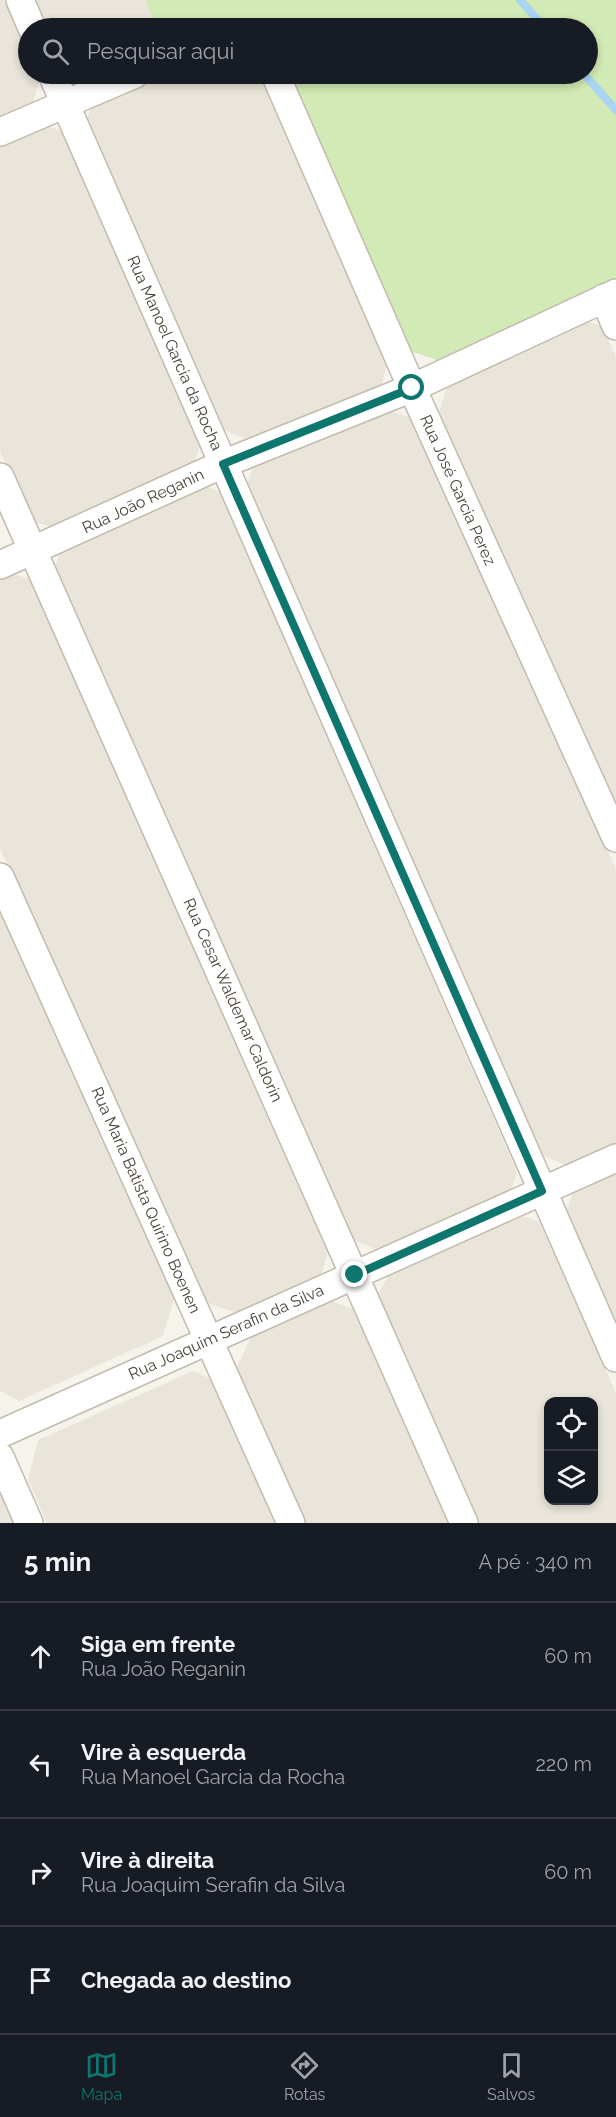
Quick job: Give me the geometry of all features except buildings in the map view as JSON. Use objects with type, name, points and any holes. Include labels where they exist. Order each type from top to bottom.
[{"type":"street","points":[[20,0],[28,18]]},
{"type":"street","name":"Rua Manoel Garcia da Rocha","points":[[56,84],[616,1358]]},
{"type":"street","points":[[0,132],[112,84]]},
{"type":"street","name":"Rua José Garcia Perez","points":[[279,84],[412,388],[616,838]]},
{"type":"street","points":[[610,296],[616,326]]},
{"type":"street","name":"Rua João Reganin","points":[[0,565],[223,464],[412,388],[610,296]]},
{"type":"street","name":"Rua Cesar Waldemar Caldorin","points":[[0,477],[464,1523]]},
{"type":"street","name":"Rua Maria Batista Quirino Boenen","points":[[0,877],[291,1523]]},
{"type":"street","name":"Rua Joaquim Serafin da Silva","points":[[0,1434],[616,1158]]},
{"type":"street","points":[[0,1457],[29,1523]]},
{"type":"shaded area","points":[[0,0],[4,0],[18,32],[18,84],[39,84],[33,102],[0,117]]},
{"type":"shaded area","points":[[36,0],[145,0],[153,18],[44,18]]},
{"type":"shaded area","points":[[139,84],[266,84],[387,362],[382,384],[246,439],[224,430],[87,117],[94,103]]},
{"type":"shaded area","points":[[44,125],[62,131],[200,446],[195,461],[51,527],[32,521],[0,451],[0,145]]},
{"type":"shaded area","points":[[586,321],[602,326],[616,357],[616,807],[438,414],[448,385]]},
{"type":"shaded area","points":[[388,411],[412,418],[616,869],[616,1144],[568,1166],[542,1155],[247,482],[255,465]]},
{"type":"shaded area","points":[[206,486],[220,492],[517,1172],[511,1191],[379,1250],[350,1239],[54,570],[60,553]]},
{"type":"shaded area","points":[[13,574],[30,579],[328,1251],[321,1276],[237,1313],[204,1302],[0,849],[0,579]]},
{"type":"shaded area","points":[[0,914],[6,917],[176,1292],[163,1336],[19,1401],[0,1391]]},
{"type":"shaded area","points":[[616,1174],[616,1322],[566,1210],[573,1194]]},
{"type":"shaded area","points":[[523,1216],[539,1221],[616,1393],[616,1523],[476,1523],[376,1297],[389,1276]]},
{"type":"shaded area","points":[[331,1301],[353,1309],[448,1523],[303,1523],[235,1371],[251,1337]]},
{"type":"shaded area","points":[[193,1371],[216,1381],[280,1523],[47,1523],[28,1479],[38,1440]]},
{"type":"shaded area","points":[[0,1485],[17,1523],[0,1523]]},
{"type":"green space","points":[[145,0],[616,0],[616,277],[437,360],[410,351],[294,84],[598,84],[598,18],[153,18]]},
{"type":"waterway","points":[[520,0],[536,18]]},
{"type":"waterway","points":[[593,84],[616,110]]},
{"type":"route","points":[[355,1275],[542,1191],[223,464],[412,388]]}]
